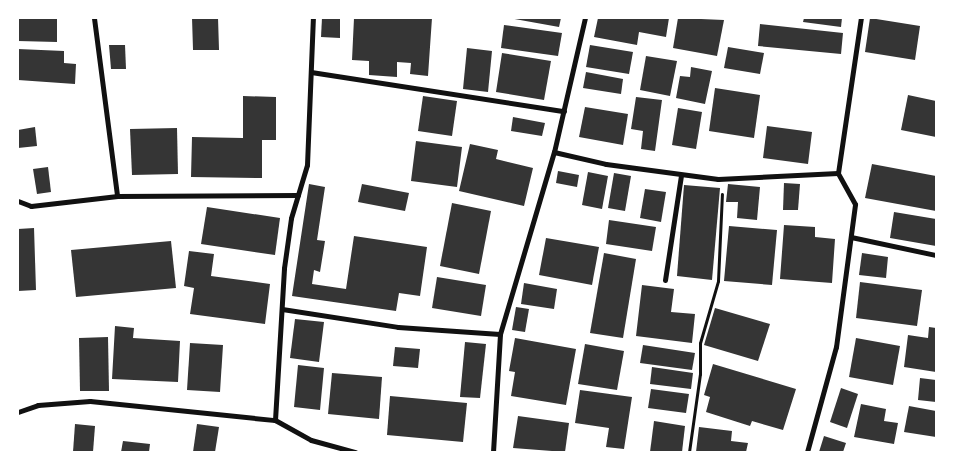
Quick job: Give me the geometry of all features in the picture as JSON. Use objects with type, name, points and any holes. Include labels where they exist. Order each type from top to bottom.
[{"type":"street","points":[[94,18],[117,196]]},
{"type":"street","points":[[275,420],[282,309],[291,218],[307,165],[313,18]]},
{"type":"street","points":[[493,452],[500,334],[554,152],[585,18]]},
{"type":"street","points":[[807,452],[836,347],[851,237],[855,204],[838,173],[862,18]]},
{"type":"street","points":[[311,72],[564,112]]},
{"type":"street","points":[[554,152],[606,164],[723,179],[838,173]]},
{"type":"street","points":[[665,280],[681,175]]},
{"type":"street","points":[[18,200],[31,206],[117,196],[298,195]]},
{"type":"street","points":[[851,237],[936,255]]},
{"type":"street","points":[[282,309],[398,327],[500,334]]},
{"type":"street","points":[[18,412],[38,405],[90,401],[275,420],[312,440],[355,452]]},
{"type":"path","points":[[689,452],[700,374],[700,343],[718,281],[723,179]]},
{"type":"building","points":[[18,18],[57,18],[57,42],[18,41]]},
{"type":"building","points":[[192,18],[218,18],[219,50],[193,50]]},
{"type":"building","points":[[322,18],[340,18],[340,38],[321,37]]},
{"type":"building","points":[[354,18],[432,18],[428,76],[410,74],[411,63],[397,62],[397,77],[369,75],[369,61],[352,60]]},
{"type":"building","points":[[509,18],[561,18],[559,27]]},
{"type":"building","points":[[598,18],[669,18],[666,37],[639,32],[637,45],[594,37]]},
{"type":"building","points":[[678,18],[724,20],[717,56],[673,48]]},
{"type":"building","points":[[804,18],[842,18],[841,27],[803,22]]},
{"type":"building","points":[[870,18],[920,26],[915,60],[865,52]]},
{"type":"building","points":[[760,24],[843,33],[841,54],[758,46]]},
{"type":"building","points":[[504,25],[562,33],[558,56],[501,48]]},
{"type":"building","points":[[109,45],[125,45],[126,69],[111,69]]},
{"type":"building","points":[[590,45],[633,52],[629,74],[586,67]]},
{"type":"building","points":[[728,47],[764,53],[760,74],[724,68]]},
{"type":"building","points":[[467,48],[492,51],[488,92],[463,89]]},
{"type":"building","points":[[18,49],[64,51],[64,63],[76,64],[75,84],[18,80]]},
{"type":"building","points":[[502,53],[551,61],[544,100],[496,92]]},
{"type":"building","points":[[646,56],[677,61],[670,96],[640,90]]},
{"type":"building","points":[[691,67],[712,71],[705,104],[676,98],[680,76],[690,77]]},
{"type":"building","points":[[586,72],[623,79],[621,94],[583,88]]},
{"type":"building","points":[[715,88],[760,95],[754,138],[709,131]]},
{"type":"building","points":[[908,95],[936,101],[936,137],[901,130]]},
{"type":"building","points":[[243,96],[276,97],[276,140],[262,140],[262,178],[191,177],[192,137],[243,138]]},
{"type":"building","points":[[423,96],[457,101],[452,136],[418,131]]},
{"type":"building","points":[[636,97],[662,100],[655,151],[641,149],[643,131],[631,129]]},
{"type":"building","points":[[585,107],[628,114],[623,145],[579,137]]},
{"type":"building","points":[[678,108],[702,112],[696,149],[672,145]]},
{"type":"building","points":[[513,117],[545,123],[542,136],[511,131]]},
{"type":"building","points":[[767,126],[812,132],[808,164],[763,158]]},
{"type":"building","points":[[35,127],[37,146],[18,148],[18,130]]},
{"type":"building","points":[[177,128],[178,174],[132,175],[130,129]]},
{"type":"building","points":[[416,141],[462,147],[457,187],[411,181]]},
{"type":"building","points":[[470,144],[498,150],[496,159],[533,168],[524,206],[459,191]]},
{"type":"building","points":[[872,164],[936,176],[936,211],[865,198]]},
{"type":"building","points":[[48,167],[51,192],[37,194],[33,169]]},
{"type":"building","points":[[558,171],[579,175],[577,187],[556,183]]},
{"type":"building","points":[[588,172],[608,176],[602,209],[582,205]]},
{"type":"building","points":[[614,173],[631,176],[625,211],[608,208]]},
{"type":"building","points":[[784,183],[800,184],[798,210],[783,210]]},
{"type":"building","points":[[309,184],[325,187],[317,240],[325,241],[320,272],[314,270],[312,284],[346,289],[354,236],[427,247],[420,296],[399,293],[396,311],[292,296]]},
{"type":"building","points":[[362,184],[409,193],[405,211],[358,202]]},
{"type":"building","points":[[728,184],[760,187],[757,220],[737,218],[738,202],[726,202]]},
{"type":"building","points":[[684,185],[720,188],[712,280],[677,276]]},
{"type":"building","points":[[645,189],[666,192],[661,222],[640,218]]},
{"type":"building","points":[[452,203],[491,211],[479,274],[440,266]]},
{"type":"building","points":[[207,207],[280,218],[275,255],[201,244]]},
{"type":"building","points":[[894,212],[936,219],[936,246],[890,238]]},
{"type":"building","points":[[609,220],[656,227],[652,251],[606,244]]},
{"type":"building","points":[[784,225],[815,227],[815,237],[835,239],[832,283],[780,279]]},
{"type":"building","points":[[729,226],[777,230],[772,285],[724,281]]},
{"type":"building","points":[[34,228],[36,290],[18,291],[18,229]]},
{"type":"building","points":[[546,238],[599,247],[592,285],[539,275]]},
{"type":"building","points":[[171,241],[176,288],[76,297],[71,250]]},
{"type":"building","points":[[189,251],[214,254],[211,276],[270,284],[265,324],[190,314],[194,288],[184,286]]},
{"type":"building","points":[[604,253],[636,259],[623,338],[590,333]]},
{"type":"building","points":[[862,253],[888,257],[886,278],[859,275]]},
{"type":"building","points":[[437,277],[486,285],[481,316],[432,308]]},
{"type":"building","points":[[860,282],[922,290],[917,326],[856,318]]},
{"type":"building","points":[[524,283],[557,289],[554,309],[521,304]]},
{"type":"building","points":[[642,285],[674,289],[671,312],[695,314],[692,343],[636,336]]},
{"type":"building","points":[[516,307],[529,309],[525,332],[512,330]]},
{"type":"building","points":[[715,308],[770,324],[758,361],[704,345]]},
{"type":"building","points":[[295,319],[324,322],[319,362],[290,358]]},
{"type":"building","points":[[115,326],[134,328],[133,338],[180,341],[178,382],[112,379]]},
{"type":"building","points":[[929,327],[936,328],[936,372],[904,367],[908,335],[928,338]]},
{"type":"building","points":[[108,337],[109,391],[80,391],[79,338]]},
{"type":"building","points":[[515,338],[576,349],[566,405],[511,396],[515,372],[509,371]]},
{"type":"building","points":[[856,338],[900,346],[893,385],[849,377]]},
{"type":"building","points":[[465,342],[486,344],[480,398],[460,397]]},
{"type":"building","points":[[190,343],[223,345],[220,392],[187,390]]},
{"type":"building","points":[[585,344],[624,351],[617,390],[578,384]]},
{"type":"building","points":[[643,345],[695,353],[692,370],[640,363]]},
{"type":"building","points":[[395,347],[420,349],[418,368],[393,366]]},
{"type":"building","points":[[713,364],[796,389],[783,430],[752,421],[750,426],[706,412],[710,397],[704,395]]},
{"type":"building","points":[[298,365],[324,368],[320,410],[294,407]]},
{"type":"building","points":[[652,367],[693,373],[691,389],[650,384]]},
{"type":"building","points":[[332,373],[382,377],[379,419],[328,414]]},
{"type":"building","points":[[920,378],[936,380],[936,402],[918,400]]},
{"type":"building","points":[[841,388],[858,394],[847,428],[830,422]]},
{"type":"building","points":[[651,389],[689,394],[686,413],[648,408]]},
{"type":"building","points":[[580,390],[632,397],[624,449],[606,447],[609,428],[575,423]]},
{"type":"building","points":[[390,396],[467,403],[463,442],[387,435]]},
{"type":"building","points":[[861,404],[886,409],[884,421],[898,423],[894,444],[854,437]]},
{"type":"building","points":[[909,406],[936,411],[936,437],[904,432]]},
{"type":"building","points":[[518,416],[569,423],[565,452],[513,448]]},
{"type":"building","points":[[654,421],[685,426],[682,452],[650,452]]},
{"type":"building","points":[[75,424],[95,426],[93,452],[73,452]]},
{"type":"building","points":[[197,424],[219,427],[215,452],[193,452]]},
{"type":"building","points":[[699,427],[732,431],[731,441],[748,443],[746,452],[696,452]]},
{"type":"building","points":[[824,436],[846,443],[843,452],[819,452]]},
{"type":"building","points":[[123,441],[150,444],[149,452],[121,452]]}]
